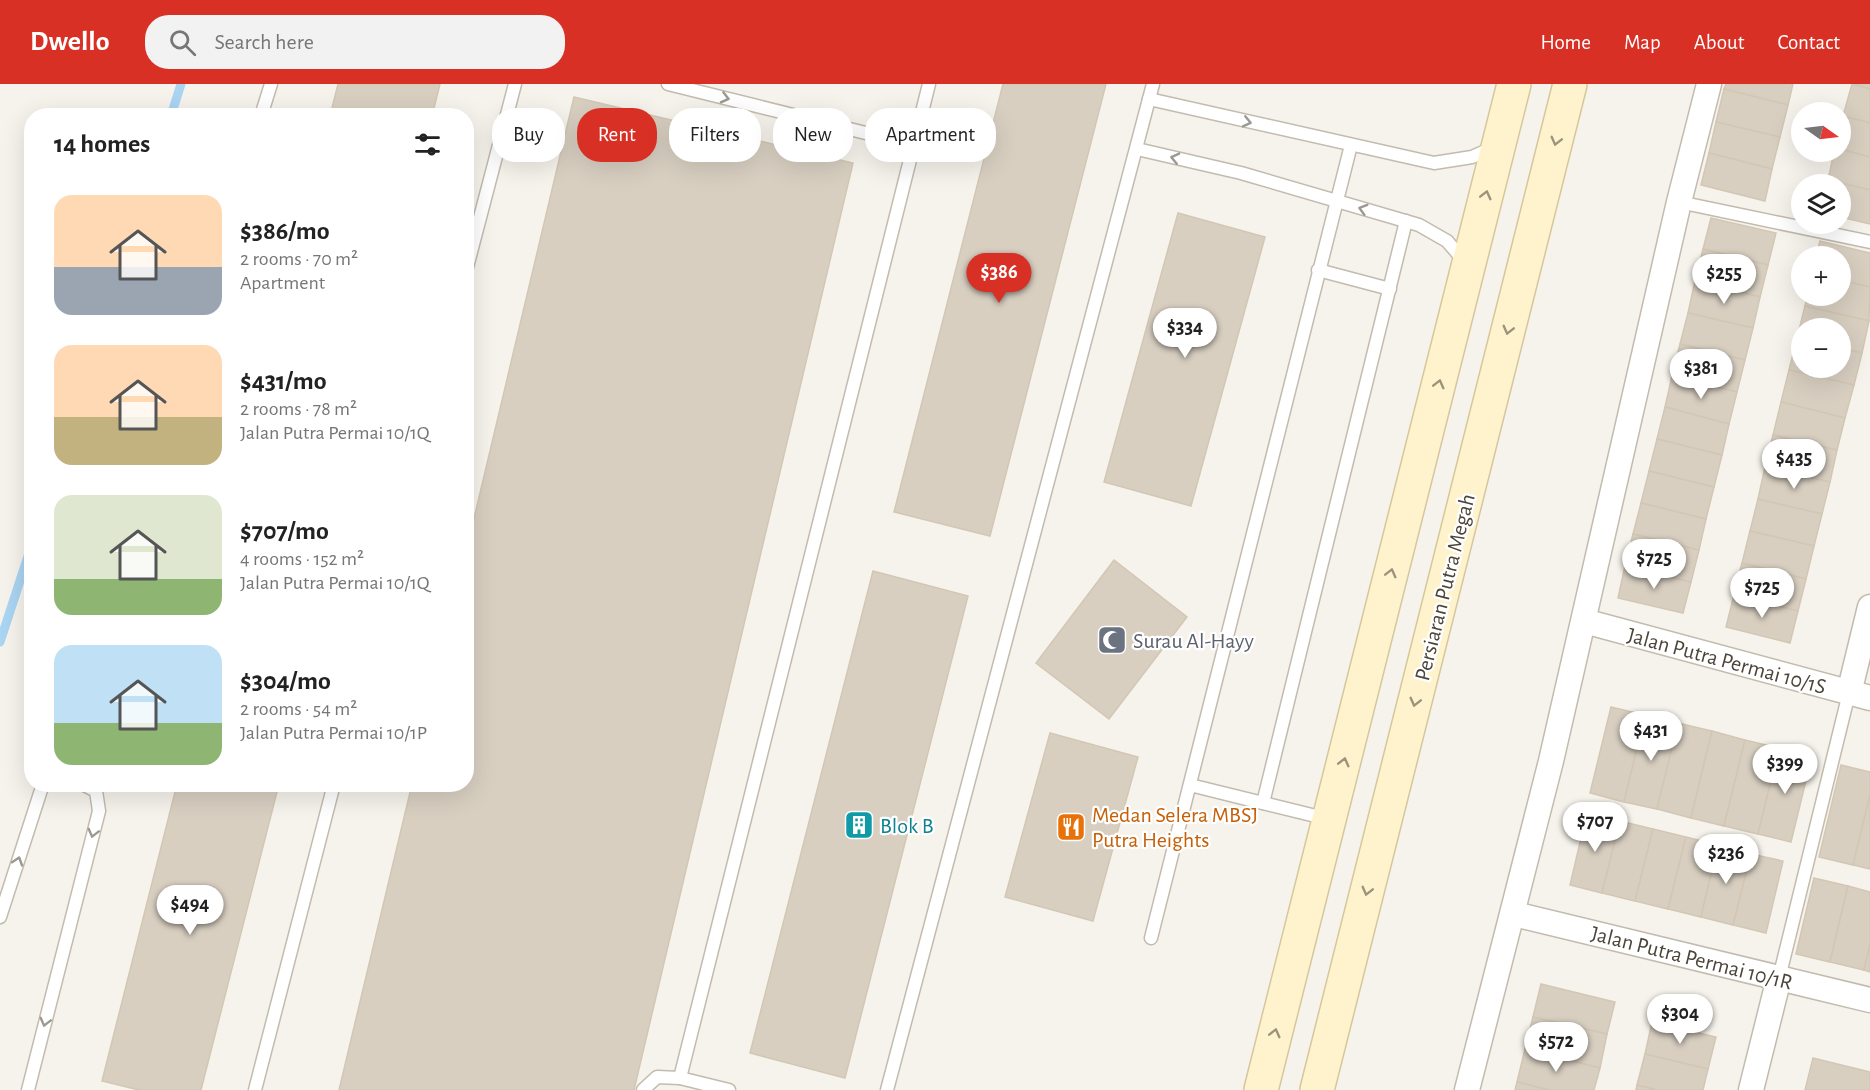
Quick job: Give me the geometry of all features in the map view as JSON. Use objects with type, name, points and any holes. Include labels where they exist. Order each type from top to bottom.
[{"type":"street","points":[[1261,1090],[1514,84]]},
{"type":"street","name":"Persiaran Putra Megah","points":[[1317,1090],[1570,84]]},
{"type":"street","points":[[1467,1090],[1514,914],[1584,621],[1679,202],[1709,84]]},
{"type":"street","points":[[1859,695],[1870,607]]},
{"type":"street","name":"Jalan Putra Permai 10/1S","points":[[1584,621],[1859,695]]},
{"type":"street","name":"Jalan Putra Permai 10/1R","points":[[1514,914],[1870,1000]]},
{"type":"street","points":[[1751,1090],[1779,978]]},
{"type":"lane","points":[[264,108],[271,84]]},
{"type":"lane","points":[[474,240],[515,84]]},
{"type":"lane","points":[[668,84],[865,133]]},
{"type":"lane","points":[[923,108],[929,84]]},
{"type":"lane","points":[[887,1090],[1153,84]]},
{"type":"lane","points":[[1149,99],[1434,163],[1472,157],[1498,145]]},
{"type":"lane","points":[[1151,938],[1351,145]]},
{"type":"lane","points":[[1137,149],[1241,173],[1419,225],[1448,241],[1468,266]]},
{"type":"lane","points":[[680,1078],[910,162]]},
{"type":"lane","points":[[1679,202],[1870,242]]},
{"type":"lane","points":[[1263,803],[1406,221]]},
{"type":"lane","points":[[1318,270],[1390,289]]},
{"type":"lane","points":[[1779,978],[1859,695]]},
{"type":"lane","points":[[1190,784],[1330,819]]},
{"type":"lane","points":[[0,916],[40,792]]},
{"type":"lane","points":[[28,1090],[99,811],[96,792]]},
{"type":"lane","points":[[255,1090],[332,792]]},
{"type":"lane","points":[[643,1090],[657,1077],[680,1078],[729,1090]]},
{"type":"building","points":[[338,84],[440,84],[434,108],[332,108]]},
{"type":"building","points":[[1003,84],[1106,84],[990,536],[894,512],[983,162],[996,162],[996,111]]},
{"type":"building","points":[[1726,84],[1793,84],[1788,105],[1724,89]]},
{"type":"building","points":[[1852,84],[1870,84],[1870,89]]},
{"type":"building","points":[[1852,84],[1870,89],[1870,123],[1851,118],[1851,102],[1847,102]]},
{"type":"building","points":[[1724,89],[1788,105],[1780,137],[1716,122]]},
{"type":"building","points":[[574,97],[620,108],[577,108],[577,162],[657,162],[657,117],[669,119],[669,162],[761,162],[761,141],[773,144],[773,162],[853,163],[634,1090],[339,1090],[410,792],[474,792],[474,518],[559,162],[565,162],[565,135]]},
{"type":"building","points":[[1851,118],[1870,123],[1870,157],[1851,152]]},
{"type":"building","points":[[1716,122],[1780,137],[1772,169],[1709,153]]},
{"type":"building","points":[[1851,152],[1870,157],[1870,190],[1851,185],[1851,174],[1829,174],[1832,162],[1851,162]]},
{"type":"building","points":[[1709,153],[1772,169],[1765,201],[1701,185]]},
{"type":"building","points":[[1851,185],[1870,190],[1870,224],[1851,220]]},
{"type":"building","points":[[1178,213],[1265,237],[1191,506],[1104,482]]},
{"type":"building","points":[[1711,218],[1776,233],[1768,265],[1703,249]]},
{"type":"building","points":[[1820,241],[1841,246],[1819,246]]},
{"type":"building","points":[[1851,248],[1870,253],[1870,287],[1851,283]]},
{"type":"building","points":[[1703,249],[1768,265],[1760,297],[1695,281]]},
{"type":"building","points":[[1695,281],[1760,297],[1753,328],[1688,313]]},
{"type":"building","points":[[1851,283],[1870,287],[1869,321],[1805,306],[1851,306]]},
{"type":"building","points":[[1805,306],[1869,321],[1862,353],[1851,350],[1851,318],[1802,318]]},
{"type":"building","points":[[1688,313],[1753,328],[1745,360],[1680,344]]},
{"type":"building","points":[[1680,344],[1745,360],[1737,392],[1672,376]]},
{"type":"building","points":[[1851,350],[1862,353],[1854,385],[1824,378],[1851,378]]},
{"type":"building","points":[[1789,370],[1791,370],[1791,378],[1824,378],[1854,385],[1845,418],[1781,402]]},
{"type":"building","points":[[1672,376],[1737,392],[1729,424],[1665,407]]},
{"type":"building","points":[[1781,402],[1845,418],[1837,450],[1773,435]]},
{"type":"building","points":[[1665,407],[1729,424],[1722,455],[1657,439]]},
{"type":"building","points":[[1773,435],[1837,450],[1830,482],[1765,467]]},
{"type":"building","points":[[1657,439],[1722,455],[1714,487],[1649,471]]},
{"type":"building","points":[[1765,467],[1830,482],[1822,514],[1758,499]]},
{"type":"building","points":[[1649,471],[1714,487],[1706,519],[1641,503]]},
{"type":"building","points":[[1758,499],[1822,514],[1814,546],[1750,531]]},
{"type":"building","points":[[1641,503],[1706,519],[1699,550],[1633,534]]},
{"type":"building","points":[[1750,531],[1814,546],[1806,579],[1742,563]]},
{"type":"building","points":[[1633,534],[1699,550],[1691,582],[1625,566]]},
{"type":"building","name":"Surau Al-Hayy","points":[[1114,560],[1187,617],[1109,719],[1036,663]]},
{"type":"building","points":[[1742,563],[1806,579],[1798,611],[1734,595]]},
{"type":"building","points":[[1625,566],[1691,582],[1683,613],[1618,598]]},
{"type":"building","name":"Blok B","points":[[873,571],[968,596],[845,1078],[750,1053]]},
{"type":"building","points":[[1734,595],[1798,611],[1790,643],[1726,627]]},
{"type":"building","points":[[1611,707],[1645,715],[1624,802],[1590,793]]},
{"type":"building","points":[[1645,715],[1678,723],[1657,809],[1624,802]]},
{"type":"building","points":[[1678,723],[1712,731],[1691,818],[1657,809]]},
{"type":"building","points":[[1712,731],[1745,740],[1724,826],[1691,818]]},
{"type":"building","name":"Medan Selera MBSJ Putra Heights","points":[[1050,733],[1138,757],[1093,921],[1005,897]]},
{"type":"building","points":[[1745,740],[1779,748],[1758,834],[1724,826]]},
{"type":"building","points":[[1779,748],[1812,756],[1791,842],[1758,834]]},
{"type":"building","points":[[1841,765],[1870,772],[1870,795],[1853,865],[1819,857]]},
{"type":"building","points":[[175,792],[277,792],[201,1090],[139,1090],[102,1081]]},
{"type":"building","points":[[1870,795],[1870,869],[1853,865]]},
{"type":"building","points":[[1587,813],[1620,821],[1602,893],[1570,885]]},
{"type":"building","points":[[1620,821],[1653,829],[1635,901],[1602,893]]},
{"type":"building","points":[[1653,829],[1686,837],[1668,909],[1635,901]]},
{"type":"building","points":[[1686,837],[1718,845],[1701,917],[1668,909]]},
{"type":"building","points":[[1718,845],[1751,854],[1733,925],[1701,917]]},
{"type":"building","points":[[1751,854],[1783,861],[1766,933],[1733,925]]},
{"type":"building","points":[[1814,878],[1848,886],[1830,962],[1796,954]]},
{"type":"building","points":[[1848,886],[1870,892],[1870,944],[1864,970],[1830,962]]},
{"type":"building","points":[[1870,944],[1870,972],[1864,970]]},
{"type":"building","points":[[1541,984],[1615,1002],[1607,1034],[1533,1017]]},
{"type":"building","points":[[1533,1017],[1607,1034],[1600,1068],[1525,1049]]},
{"type":"building","points":[[1652,1022],[1716,1037],[1708,1069],[1645,1054]]},
{"type":"building","points":[[1525,1049],[1600,1068],[1594,1090],[1549,1090],[1517,1082]]},
{"type":"building","points":[[1645,1054],[1708,1069],[1703,1090],[1656,1090],[1637,1085]]},
{"type":"building","points":[[1813,1058],[1870,1072],[1870,1090],[1805,1090]]},
{"type":"building","points":[[1517,1082],[1549,1090],[1515,1090]]},
{"type":"building","points":[[1637,1085],[1656,1090],[1636,1090]]},
{"type":"waterway","points":[[174,108],[181,84]]},
{"type":"waterway","points":[[0,642],[24,568]]},
{"type":"place","name":"Surau Al-Hayy","points":[[1112,640]]},
{"type":"place","name":"Blok B","points":[[859,825]]},
{"type":"place","name":"Medan Selera MBSJ Putra Heights","points":[[1071,827]]}]
